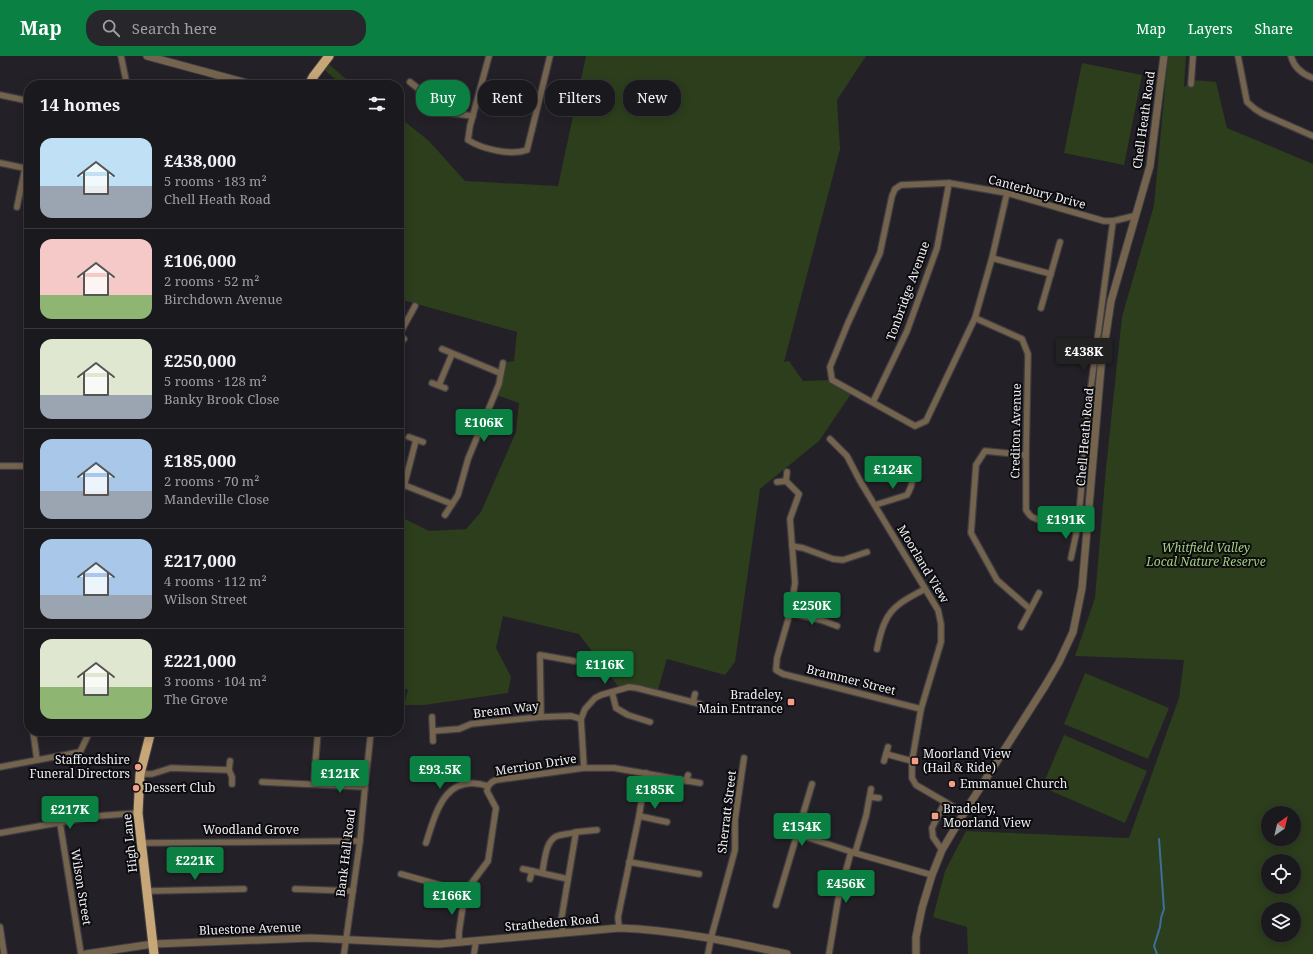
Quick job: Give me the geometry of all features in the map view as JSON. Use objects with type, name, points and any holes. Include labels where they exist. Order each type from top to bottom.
[{"type":"main road","points":[[312,80],[320,66],[329,56]]},
{"type":"main road","name":"High Lane","points":[[150,736],[140,774],[138,813],[154,954]]},
{"type":"street","points":[[121,56],[126,80]]},
{"type":"street","points":[[147,56],[225,80]]},
{"type":"street","points":[[489,56],[468,140],[475,144],[510,152],[527,150],[550,56]]},
{"type":"street","name":"Chell Heath Road","points":[[916,954],[916,937],[922,908],[932,875],[942,850],[1045,686],[1059,662],[1073,632],[1082,588],[1101,367],[1111,301],[1134,216],[1144,189],[1150,166],[1164,56]]},
{"type":"street","points":[[1191,84],[1193,56]]},
{"type":"street","points":[[1238,56],[1247,102],[1263,114],[1313,136]]},
{"type":"street","points":[[1291,56],[1292,61],[1298,69],[1305,75],[1313,78]]},
{"type":"street","points":[[410,82],[449,112],[473,116]]},
{"type":"street","points":[[0,95],[24,101]]},
{"type":"street","points":[[0,163],[24,167]]},
{"type":"street","points":[[17,207],[24,180]]},
{"type":"street","name":"Canterbury Drive","points":[[872,402],[832,380],[830,367],[880,252],[892,196],[895,189],[901,185],[950,183],[1007,193],[1104,221],[1113,221],[1134,216]]},
{"type":"street","name":"Tonbridge Avenue","points":[[872,402],[907,331],[937,248],[950,183]]},
{"type":"street","points":[[872,402],[915,426],[926,421],[975,318],[992,258],[1007,193]]},
{"type":"street","name":"Chell Heath Road","points":[[1071,558],[1078,526],[1090,394],[1113,221]]},
{"type":"street","points":[[1041,308],[1060,242]]},
{"type":"street","points":[[992,258],[1051,274]]},
{"type":"street","points":[[404,326],[415,306]]},
{"type":"street","name":"Crediton Avenue","points":[[975,318],[1022,339],[1028,354],[1026,510],[1030,516],[1037,519],[1078,526],[1088,525]]},
{"type":"street","points":[[442,349],[500,373]]},
{"type":"street","points":[[439,385],[452,354]]},
{"type":"street","points":[[445,515],[458,495],[468,459],[499,384],[503,363]]},
{"type":"street","points":[[432,383],[445,388]]},
{"type":"street","points":[[409,437],[422,442]]},
{"type":"street","name":"Moorland View","points":[[830,439],[847,456],[860,481],[938,610],[941,624],[941,642],[921,709],[912,761],[912,778],[916,785],[964,813]]},
{"type":"street","points":[[404,478],[416,440]]},
{"type":"street","points":[[1026,455],[985,451],[976,465],[972,533],[997,580],[1030,609]]},
{"type":"street","points":[[0,466],[24,466]]},
{"type":"street","points":[[875,505],[907,495],[912,486],[912,475],[908,470],[903,469]]},
{"type":"street","points":[[786,481],[787,472]]},
{"type":"street","points":[[777,482],[786,481]]},
{"type":"street","points":[[786,481],[799,494],[790,519],[795,583],[790,613],[821,620],[838,626]]},
{"type":"street","points":[[404,485],[452,504]]},
{"type":"street","points":[[792,546],[803,548],[833,559],[842,560],[867,552]]},
{"type":"street","points":[[877,649],[885,621],[892,610],[906,599],[925,589]]},
{"type":"street","points":[[1021,627],[1039,593]]},
{"type":"street","name":"Brammer Street","points":[[790,613],[777,658],[776,670],[783,674],[921,709]]},
{"type":"street","points":[[541,717],[540,655],[574,661]]},
{"type":"street","points":[[584,768],[581,719],[585,709],[595,698],[629,687],[700,704]]},
{"type":"street","points":[[612,692],[616,708],[628,715],[650,722]]},
{"type":"street","points":[[693,702],[695,694]]},
{"type":"street","name":"Bream Way","points":[[433,731],[459,729],[471,724],[541,717],[571,716],[581,719]]},
{"type":"street","points":[[432,717],[433,742]]},
{"type":"street","points":[[34,736],[37,760]]},
{"type":"street","points":[[0,767],[80,752],[88,736]]},
{"type":"street","points":[[316,784],[314,779],[318,736]]},
{"type":"street","name":"Bank Hall Road","points":[[344,954],[354,891],[370,736]]},
{"type":"street","points":[[884,761],[888,747]]},
{"type":"street","points":[[886,754],[912,761]]},
{"type":"street","name":"Sherratt Street","points":[[708,954],[735,850],[735,820],[744,758]]},
{"type":"street","points":[[230,761],[229,770],[232,777],[232,784]]},
{"type":"street","points":[[140,774],[152,774],[171,768],[229,770]]},
{"type":"street","name":"Merrion Drive","points":[[426,843],[436,811],[442,801],[450,792],[463,784],[480,783],[488,786],[496,780],[584,768],[614,768],[687,778],[700,783]]},
{"type":"street","points":[[619,928],[618,917],[646,773]]},
{"type":"street","points":[[262,782],[365,787]]},
{"type":"street","points":[[776,905],[812,784]]},
{"type":"street","points":[[459,942],[465,892],[488,861],[496,808],[487,790],[488,786]]},
{"type":"street","points":[[829,954],[838,900],[866,816],[871,789]]},
{"type":"street","points":[[870,797],[879,798]]},
{"type":"street","points":[[942,850],[932,837],[932,828],[945,802]]},
{"type":"street","points":[[0,833],[97,816],[138,813]]},
{"type":"street","points":[[638,816],[667,822]]},
{"type":"street","name":"Wilson Street","points":[[60,823],[81,954]]},
{"type":"street","points":[[542,873],[549,843],[552,839],[557,836],[576,832],[597,830]]},
{"type":"street","points":[[564,933],[561,921],[576,832]]},
{"type":"street","points":[[797,834],[853,853],[932,875]]},
{"type":"street","name":"Woodland Grove","points":[[141,843],[360,841]]},
{"type":"street","points":[[629,862],[699,873]]},
{"type":"street","points":[[523,869],[568,879]]},
{"type":"street","points":[[530,879],[532,871]]},
{"type":"street","points":[[401,874],[465,892]]},
{"type":"street","points":[[147,891],[244,889]]},
{"type":"street","points":[[295,889],[354,891]]},
{"type":"street","points":[[0,927],[4,954]]},
{"type":"street","name":"Stratheden Road","points":[[347,939],[439,944],[619,928],[636,928],[711,938],[787,954]]},
{"type":"street","name":"Bluestone Avenue","points":[[86,954],[153,944],[268,938],[347,939]]},
{"type":"street","points":[[474,954],[476,941]]},
{"type":"green space","points":[[586,56],[866,56],[837,100],[840,149],[784,362],[789,361],[803,381],[832,380],[853,391],[819,441],[760,489],[735,662],[725,675],[667,659],[657,693],[629,687],[620,689],[579,634],[503,616],[496,648],[511,677],[508,693],[424,705],[404,705],[408,690],[404,688],[404,518],[429,531],[466,529],[481,512],[516,432],[519,403],[494,394],[503,363],[514,361],[517,332],[404,300],[404,121],[429,141],[465,181],[558,186],[573,116],[615,116],[615,80],[581,80]]},
{"type":"green space","name":"Whitfield Valley Local Nature Reserve","points":[[1168,56],[1186,56],[1184,87],[1193,80],[1216,82],[1227,128],[1313,164],[1313,954],[968,954],[967,927],[933,917],[945,871],[966,831],[1129,838],[1179,698],[1184,660],[1075,656],[1095,598],[1106,468],[1122,317],[1154,205]]},
{"type":"green space","points":[[325,61],[347,80],[336,80],[320,66]]},
{"type":"green space","points":[[1082,63],[1142,75],[1124,165],[1064,153]]},
{"type":"green space","points":[[1085,673],[1169,708],[1148,759],[1064,724]]},
{"type":"green space","points":[[1064,735],[1147,771],[1125,823],[1042,787]]},
{"type":"waterway","points":[[1157,954],[1154,946],[1164,909],[1159,839]]},
{"type":"place","name":"Bradeley, Main Entrance","points":[[791,702]]},
{"type":"place","name":"Moorland View (Hail & Ride)","points":[[915,761]]},
{"type":"place","name":"Staffordshire Funeral Directors","points":[[138,767]]},
{"type":"place","name":"Emmanuel Church","points":[[952,784]]},
{"type":"place","name":"Dessert Club","points":[[136,788]]},
{"type":"place","name":"Bradeley, Moorland View","points":[[935,816]]}]
